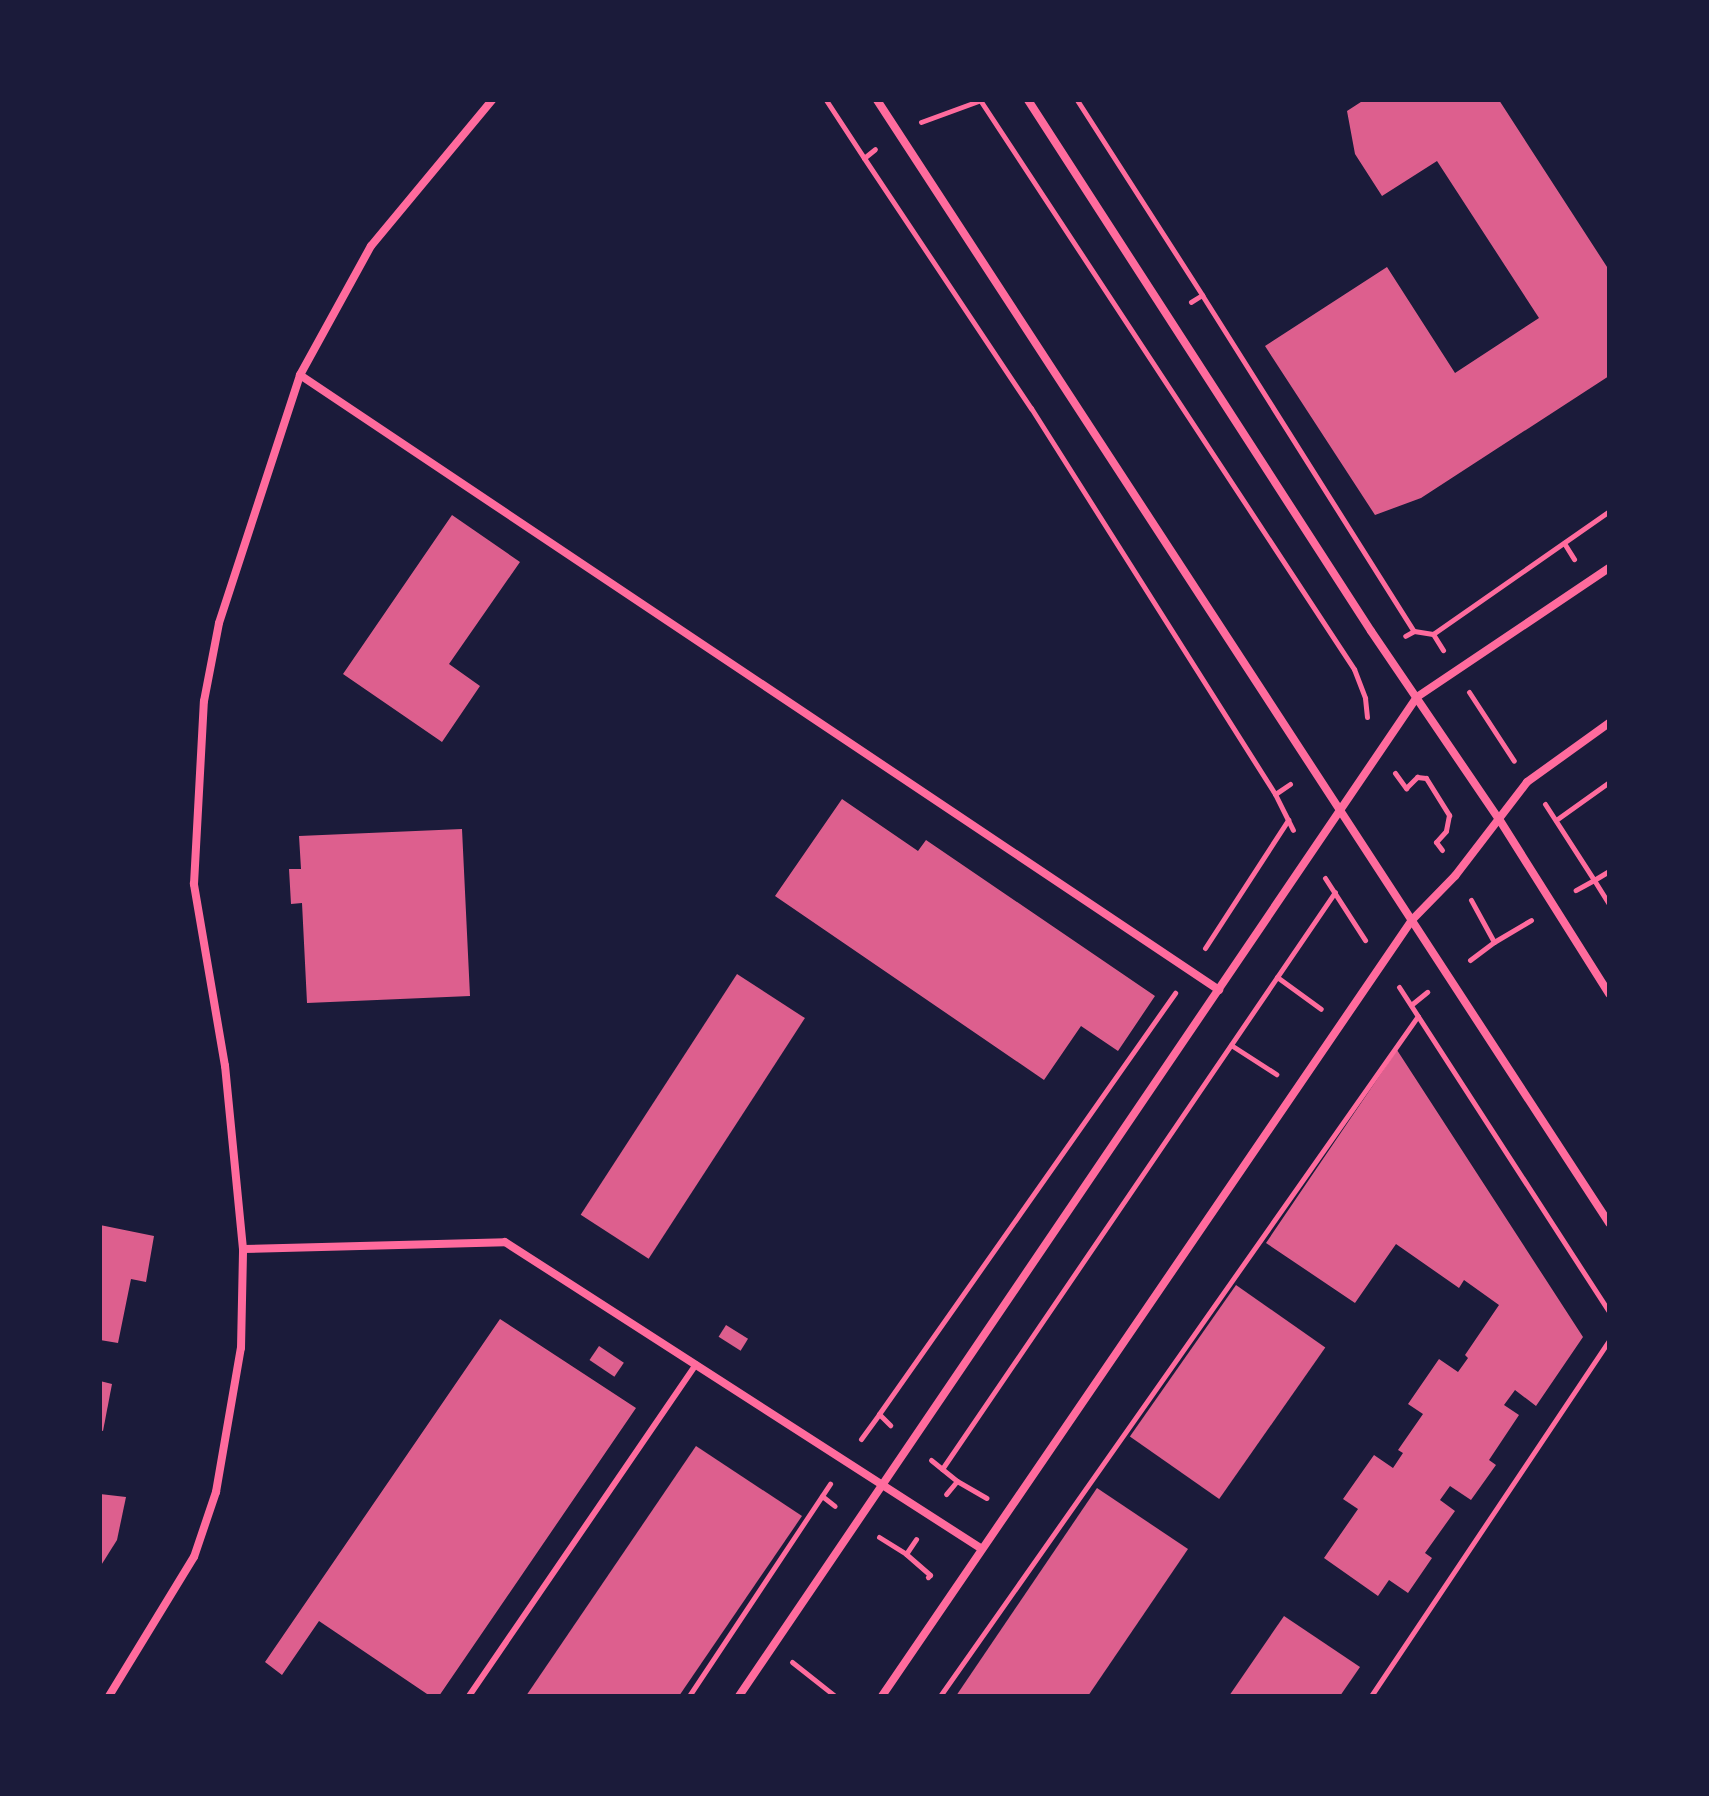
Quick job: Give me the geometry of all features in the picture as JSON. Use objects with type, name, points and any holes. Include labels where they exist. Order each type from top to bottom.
[{"type":"street","points":[[109,1696],[194,1557],[216,1492],[241,1348],[243,1249],[225,1066],[194,884],[204,701],[219,623],[300,375],[371,246],[492,100]]},
{"type":"street","points":[[877,100],[1609,1223]]},
{"type":"street","points":[[1028,100],[1384,650],[1499,819],[1609,994]]},
{"type":"street","points":[[300,375],[1219,990]]},
{"type":"street","points":[[739,1696],[1417,697],[1609,568]]},
{"type":"street","points":[[882,1696],[1412,920],[1455,876],[1527,782],[1609,723]]},
{"type":"street","points":[[243,1249],[505,1242],[982,1549]]},
{"type":"lane","points":[[469,1696],[696,1364]]},
{"type":"path","points":[[864,158],[1031,408],[1275,794]]},
{"type":"path","points":[[1202,295],[1414,631],[1354,669]]},
{"type":"path","points":[[1433,634],[1609,511]]},
{"type":"path","points":[[1556,820],[1609,782]]},
{"type":"path","points":[[879,1414],[1190,972],[1288,820]]},
{"type":"path","points":[[1609,871],[1594,880],[1609,904]]},
{"type":"path","points":[[942,1469],[1335,892]]},
{"type":"path","points":[[1277,977],[1321,1010]]},
{"type":"path","points":[[940,1696],[1418,1016]]},
{"type":"path","points":[[1231,1045],[1277,1075]]},
{"type":"path","points":[[1371,1696],[1609,1341]]},
{"type":"path","points":[[689,1696],[822,1496]]},
{"type":"building","points":[[1364,100],[1499,100],[1609,270],[1609,376],[1421,498],[1375,515],[1265,346],[1387,267],[1455,373],[1539,318],[1437,161],[1382,196],[1355,154],[1347,111]]},
{"type":"building","points":[[452,515],[520,562],[449,664],[480,686],[442,742],[343,674]]},
{"type":"building","points":[[842,799],[918,851],[926,840],[1155,996],[1118,1051],[1081,1026],[1044,1080],[775,896]]},
{"type":"building","points":[[462,829],[470,996],[307,1003],[302,903],[291,904],[289,869],[301,869],[299,836]]},
{"type":"building","points":[[737,974],[805,1018],[649,1259],[581,1215]]},
{"type":"building","points":[[1397,1050],[1583,1337],[1536,1406],[1515,1390],[1504,1405],[1519,1415],[1489,1460],[1496,1465],[1471,1500],[1450,1486],[1440,1500],[1455,1511],[1425,1553],[1432,1558],[1408,1593],[1389,1580],[1378,1596],[1324,1558],[1358,1509],[1343,1499],[1374,1455],[1393,1468],[1403,1453],[1398,1450],[1423,1414],[1408,1404],[1439,1359],[1458,1372],[1468,1358],[1465,1355],[1499,1305],[1464,1280],[1459,1288],[1396,1244],[1355,1303],[1266,1243]]},
{"type":"building","points":[[100,1225],[154,1236],[146,1282],[131,1279],[118,1343],[100,1340]]},
{"type":"building","points":[[1236,1285],[1325,1348],[1219,1499],[1130,1437]]},
{"type":"building","points":[[500,1319],[636,1408],[439,1696],[430,1696],[319,1621],[282,1675],[265,1662]]},
{"type":"building","points":[[726,1325],[748,1339],[741,1351],[719,1337]]},
{"type":"building","points":[[599,1346],[624,1363],[614,1377],[589,1360]]},
{"type":"building","points":[[100,1381],[112,1384],[103,1431],[100,1430]]},
{"type":"building","points":[[696,1446],[802,1516],[679,1696],[526,1696]]},
{"type":"building","points":[[1097,1488],[1188,1549],[1088,1696],[956,1696]]},
{"type":"building","points":[[100,1494],[126,1497],[117,1540],[100,1567]]},
{"type":"building","points":[[1284,1616],[1360,1667],[1340,1696],[1229,1696]]}]
